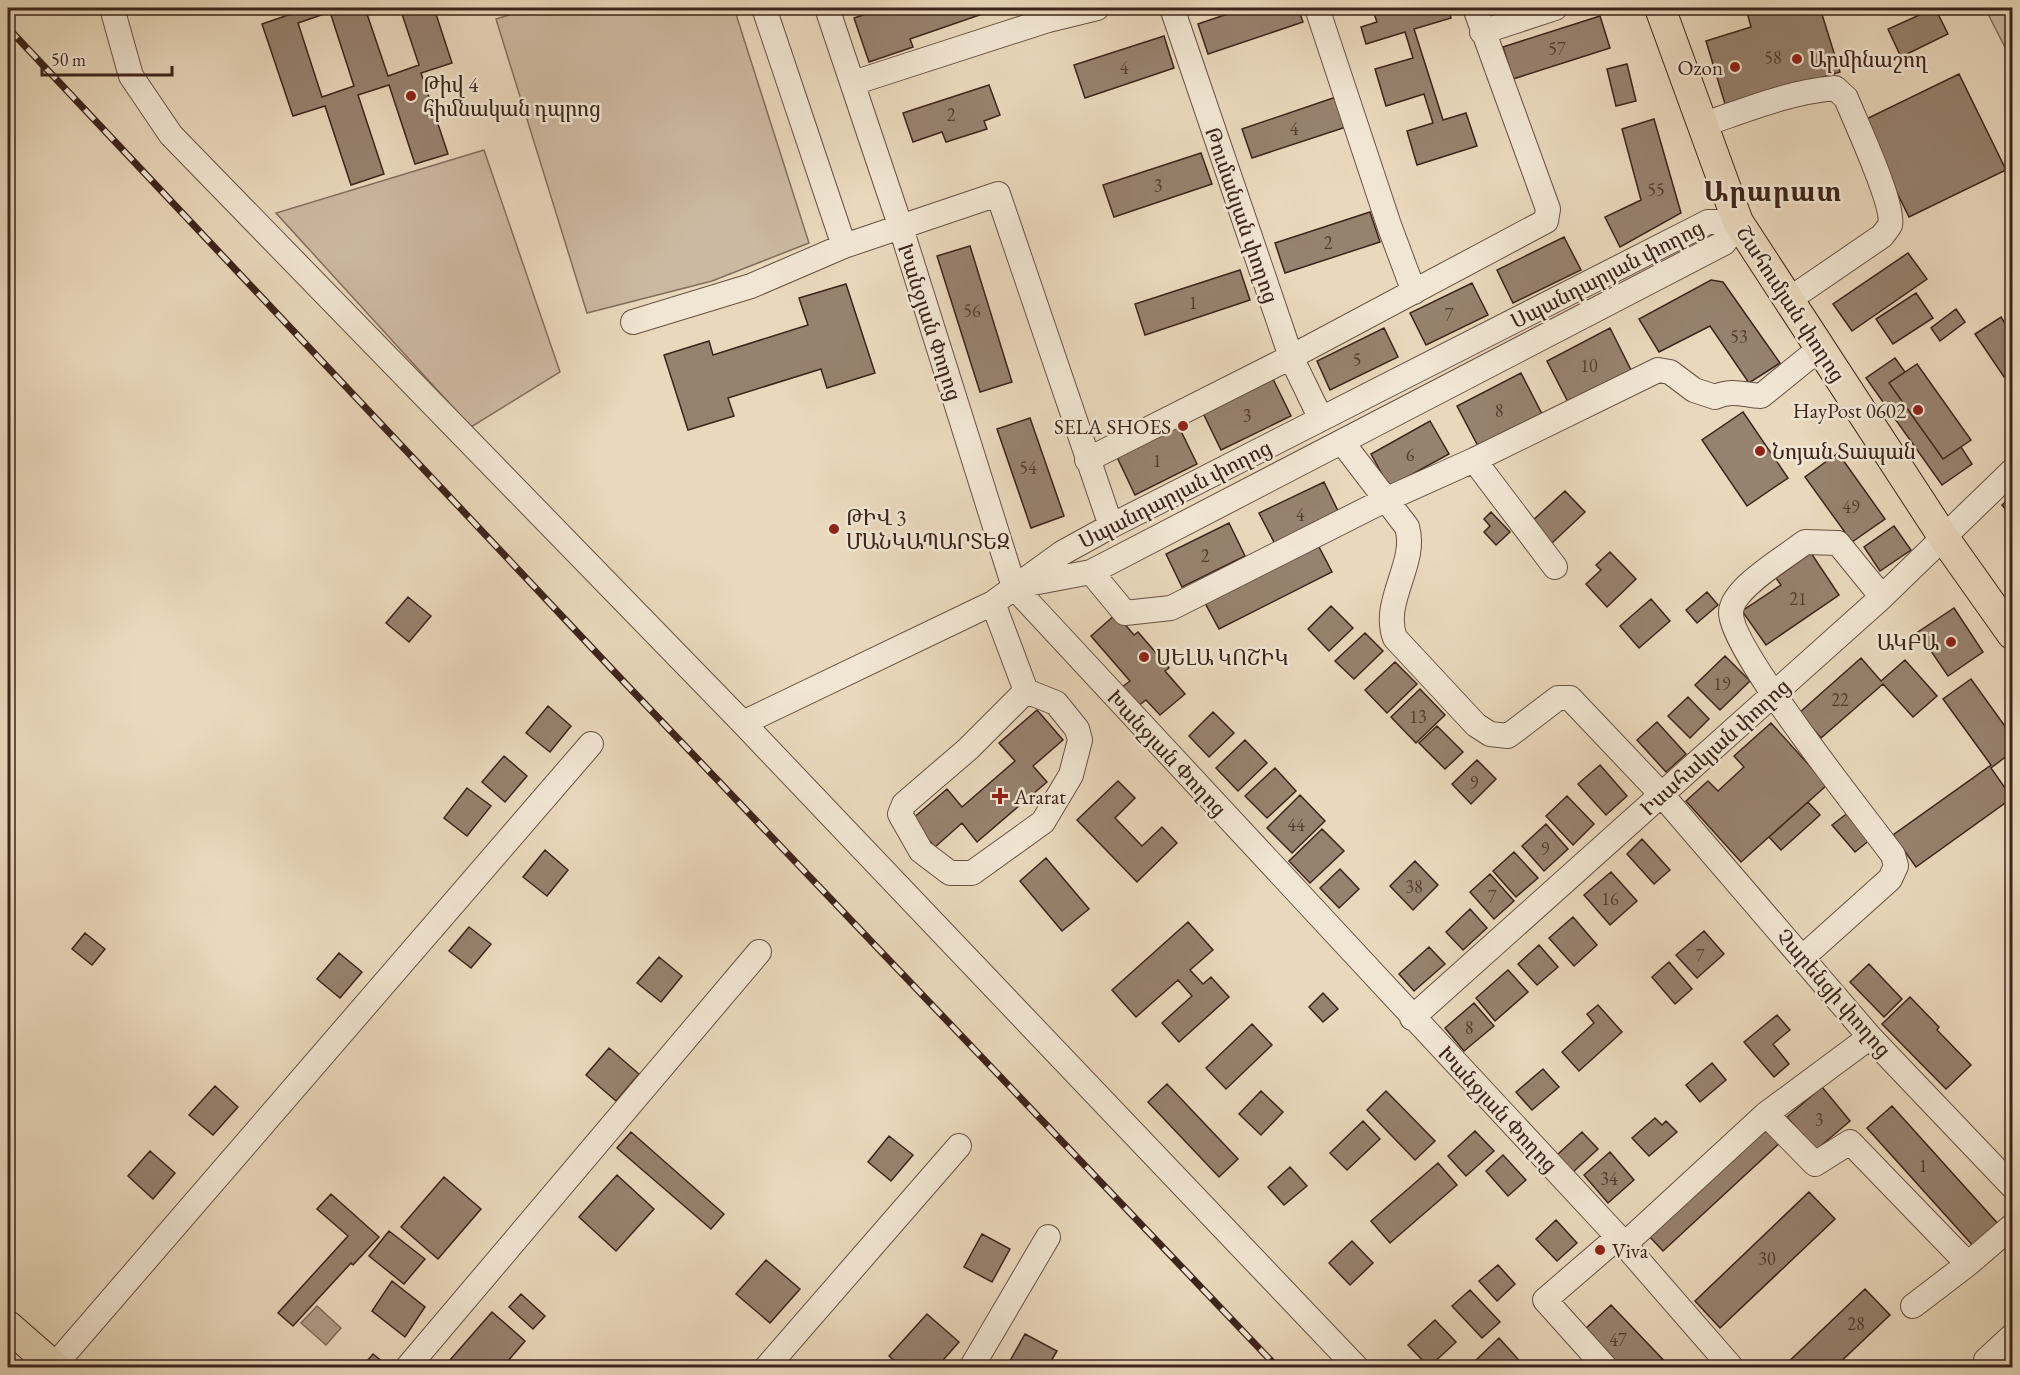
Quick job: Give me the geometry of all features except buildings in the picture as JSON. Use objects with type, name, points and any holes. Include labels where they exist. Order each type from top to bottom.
[{"type":"main road","name":"Շահումյան փողոց","points":[[1660,8],[1738,222],[1787,301],[1944,538],[2013,634]]},
{"type":"main road","points":[[8,1326],[55,1367]]},
{"type":"street","points":[[112,8],[131,76],[171,135],[743,723],[1357,1368]]},
{"type":"street","points":[[764,8],[844,246]]},
{"type":"street","name":"Խանջյան Փողոց","points":[[827,8],[901,228],[1014,587],[1412,1018],[1622,1241],[1732,1368]]},
{"type":"street","points":[[853,83],[1045,14],[1097,8]]},
{"type":"street","name":"Թումանյան փողոց","points":[[1172,8],[1291,357],[1321,419]]},
{"type":"street","points":[[1317,8],[1389,225],[1414,292]]},
{"type":"street","points":[[1088,460],[1291,357],[1546,221],[1548,215],[1475,8]]},
{"type":"street","points":[[1482,32],[1555,8]]},
{"type":"street","points":[[1702,125],[1771,101],[1820,90],[1835,88],[1846,98],[1884,192],[1890,213],[1890,226],[1873,243],[1787,301]]},
{"type":"street","points":[[633,322],[751,286],[844,246],[998,194],[1111,526]]},
{"type":"street","name":"Սպանդարյան փողոց","points":[[1014,587],[1062,553],[1111,526],[1708,222],[1738,222]]},
{"type":"street","name":"Սպանդարյան փողոց","points":[[1014,587],[1091,572],[1724,243],[1738,222]]},
{"type":"street","points":[[1091,572],[1125,613],[1171,608],[1385,500],[1474,460],[1658,370],[1670,372],[1694,390],[1715,397],[1725,393],[1740,392],[1761,396],[1819,349]]},
{"type":"street","points":[[1342,442],[1385,500]]},
{"type":"street","points":[[1474,460],[1556,567]]},
{"type":"street","name":"Իսահակյան փողոց","points":[[1412,1018],[1882,597],[2013,471]]},
{"type":"street","name":"Չարենցի փողոց","points":[[1385,500],[1407,527],[1410,538],[1392,608],[1390,625],[1395,638],[1476,725],[1490,734],[1508,736],[1558,698],[1570,698],[1662,795],[1870,1037],[2008,1173]]},
{"type":"street","points":[[1802,958],[1890,879],[1896,866],[1893,855],[1773,694],[1736,634],[1731,612],[1737,594],[1805,542],[1814,541],[1838,543],[1882,597]]},
{"type":"street","points":[[743,723],[993,603],[1014,587]]},
{"type":"street","points":[[993,603],[1026,691],[1056,703],[1077,729],[1080,747],[1071,775],[1043,822],[972,873],[950,873],[921,851],[903,823],[900,814],[904,804],[968,749],[1026,691]]},
{"type":"street","points":[[55,1367],[591,744]]},
{"type":"street","points":[[408,1368],[759,952]]},
{"type":"street","points":[[1606,1368],[1545,1300],[1622,1241],[1766,1114],[1870,1037]]},
{"type":"street","points":[[1766,1114],[1815,1164],[1850,1142],[1968,1264]]},
{"type":"street","points":[[766,1368],[959,1146]]},
{"type":"street","points":[[1913,1306],[2013,1226]]},
{"type":"street","points":[[971,1368],[1048,1237]]},
{"type":"street","points":[[1986,1360],[2013,1336]]},
{"type":"shaded area","points":[[531,8],[734,8],[809,243],[712,281],[587,313],[496,19]]},
{"type":"shaded area","points":[[1985,8],[2012,8],[2012,61]]},
{"type":"shaded area","points":[[484,150],[560,372],[471,427],[276,213]]},
{"type":"shaded area","points":[[317,1306],[341,1328],[326,1345],[301,1323]]},
{"type":"railway","points":[[8,28],[625,683],[1278,1368]]},
{"type":"place","name":"Արմինաշող","points":[[1797,59]]},
{"type":"place","name":"Ozon","points":[[1735,67]]},
{"type":"place","name":"Թիվ 4 հիմնական դպրոց","points":[[411,96]]},
{"type":"place","name":"HayPost 0602","points":[[1918,410]]},
{"type":"place","name":"SELA SHOES","points":[[1183,426]]},
{"type":"place","name":"Նոյան Տապան","points":[[1760,451]]},
{"type":"place","name":"ԹԻՎ 3 ՄԱՆԿԱՊԱՐՏԵԶ","points":[[834,529]]},
{"type":"place","name":"ԱԿԲԱ","points":[[1951,642]]},
{"type":"place","name":"ՍԵԼԱ ԿՈՇԻԿ","points":[[1144,657]]},
{"type":"place","name":"Ararat","points":[[1000,796]]},
{"type":"place","name":"Viva","points":[[1600,1250]]},
{"type":"district","name":"Արարատ","points":[[1773,191]]}]
